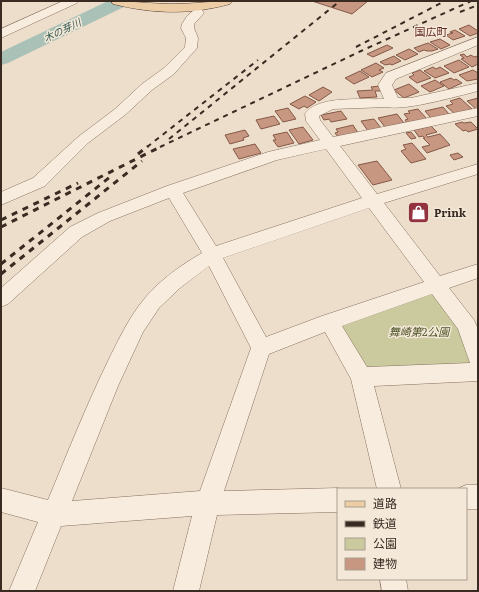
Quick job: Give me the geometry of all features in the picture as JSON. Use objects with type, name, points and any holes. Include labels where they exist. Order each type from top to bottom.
[{"type":"main road","points":[[118,1],[155,8],[207,6],[225,1]]},
{"type":"street","points":[[1,23],[49,1]]},
{"type":"street","points":[[1,34],[73,1]]},
{"type":"street","points":[[1,199],[39,182],[83,140],[120,112],[147,87],[169,71],[193,44],[187,26],[191,18],[198,13]]},
{"type":"street","points":[[393,104],[385,85],[391,76],[472,43],[478,53]]},
{"type":"street","points":[[478,87],[426,99],[393,104],[332,105],[320,108],[312,114],[313,121],[329,143],[467,326],[478,358]]},
{"type":"street","points":[[1,299],[76,232],[104,217],[173,190],[273,156],[478,112]]},
{"type":"street","points":[[22,591],[107,386],[135,327],[152,303],[190,269],[212,255],[258,238],[372,201],[478,169]]},
{"type":"street","points":[[173,190],[212,255],[261,348],[208,503],[186,591]]},
{"type":"street","points":[[261,348],[329,322],[478,271]]},
{"type":"street","points":[[329,322],[361,376],[389,488]]},
{"type":"street","points":[[361,376],[478,372]]},
{"type":"street","points":[[467,497],[478,497]]},
{"type":"street","points":[[1,500],[54,514],[208,503],[337,500]]},
{"type":"street","points":[[393,580],[395,591]]},
{"type":"green space","name":"舞崎第2公園","points":[[434,293],[460,326],[472,363],[369,370],[339,327]]},
{"type":"building","points":[[312,1],[368,1],[352,14]]},
{"type":"building","points":[[469,25],[478,31],[478,33],[470,36],[459,29]]},
{"type":"building","points":[[455,30],[465,36],[453,40],[446,35],[453,33],[450,32]]},
{"type":"building","points":[[440,39],[450,45],[441,49],[430,42]]},
{"type":"building","points":[[428,43],[438,49],[419,52],[414,48]]},
{"type":"building","points":[[387,45],[393,48],[373,57],[367,54]]},
{"type":"building","points":[[409,49],[418,54],[405,60],[396,55]]},
{"type":"building","points":[[464,54],[467,57],[471,55],[474,57],[478,56],[478,64],[472,67],[461,59],[464,58],[460,55]]},
{"type":"building","points":[[394,56],[401,61],[392,65],[385,65],[380,62]]},
{"type":"building","points":[[459,60],[469,67],[454,73],[444,66]]},
{"type":"building","points":[[376,63],[384,68],[379,70],[383,72],[372,77],[361,70]]},
{"type":"building","points":[[433,67],[436,69],[440,67],[449,73],[435,78],[424,71]]},
{"type":"building","points":[[420,70],[431,78],[417,83],[409,77],[414,75],[412,73]]},
{"type":"building","points":[[473,70],[478,73],[478,79],[467,81],[459,75]]},
{"type":"building","points":[[360,71],[369,77],[354,84],[345,78]]},
{"type":"building","points":[[451,78],[462,83],[449,89],[440,82]]},
{"type":"building","points":[[435,80],[444,86],[430,92],[421,86]]},
{"type":"building","points":[[409,84],[419,92],[404,98],[394,90]]},
{"type":"building","points":[[379,86],[381,91],[375,91],[377,97],[360,98],[357,91],[373,90],[371,87]]},
{"type":"building","points":[[323,87],[332,92],[319,101],[309,95]]},
{"type":"building","points":[[305,96],[316,102],[307,108],[304,106],[299,109],[290,104]]},
{"type":"building","points":[[460,98],[472,109],[455,114],[446,106],[453,104],[450,101]]},
{"type":"building","points":[[478,98],[478,108],[476,109],[467,101]]},
{"type":"building","points":[[443,107],[449,114],[431,118],[425,111]]},
{"type":"building","points":[[288,108],[296,119],[283,122],[275,111]]},
{"type":"building","points":[[418,109],[427,119],[407,123],[405,120],[408,119],[404,114],[410,113],[408,111]]},
{"type":"building","points":[[341,111],[347,119],[331,122],[329,119],[324,120],[321,115]]},
{"type":"building","points":[[397,114],[404,123],[385,127],[378,118]]},
{"type":"building","points":[[274,116],[280,124],[261,129],[256,120]]},
{"type":"building","points":[[374,119],[381,128],[368,131],[361,121]]},
{"type":"building","points":[[471,122],[478,129],[468,132],[466,130],[463,131],[455,124]]},
{"type":"building","points":[[353,125],[358,133],[338,137],[335,133],[338,132],[336,129]]},
{"type":"building","points":[[431,126],[437,132],[426,135],[428,137],[440,134],[450,145],[427,153],[422,147],[430,145],[423,138],[425,138],[423,136],[419,137],[414,130]]},
{"type":"building","points":[[303,127],[313,140],[299,144],[289,130]]},
{"type":"building","points":[[245,130],[249,136],[243,138],[244,140],[230,144],[225,135]]},
{"type":"building","points":[[287,132],[294,143],[278,147],[273,140],[276,140],[273,135]]},
{"type":"building","points":[[411,132],[416,138],[411,139],[406,133]]},
{"type":"building","points":[[412,143],[426,159],[411,163],[401,151],[406,149],[403,145]]},
{"type":"building","points":[[255,144],[261,153],[239,159],[233,149]]},
{"type":"building","points":[[458,153],[463,157],[454,160],[450,155]]},
{"type":"building","points":[[377,161],[392,180],[373,185],[358,165]]},
{"type":"waterway","name":"木の芽川","points":[[1,59],[122,1]]},
{"type":"railway","points":[[169,139],[340,1]]},
{"type":"railway","points":[[356,47],[445,1]]},
{"type":"railway","points":[[160,147],[361,51],[471,1]]},
{"type":"railway","points":[[460,12],[478,5]]},
{"type":"railway","points":[[147,147],[258,60]]},
{"type":"railway","points":[[138,154],[148,146]]},
{"type":"railway","points":[[1,227],[160,147]]},
{"type":"railway","points":[[1,274],[142,161]]},
{"type":"railway","points":[[1,264],[110,177]]},
{"type":"railway","points":[[1,220],[78,183]]},
{"type":"place","name":"Prink","points":[[419,213]]},
{"type":"district","name":"国広町","points":[[431,32]]}]
